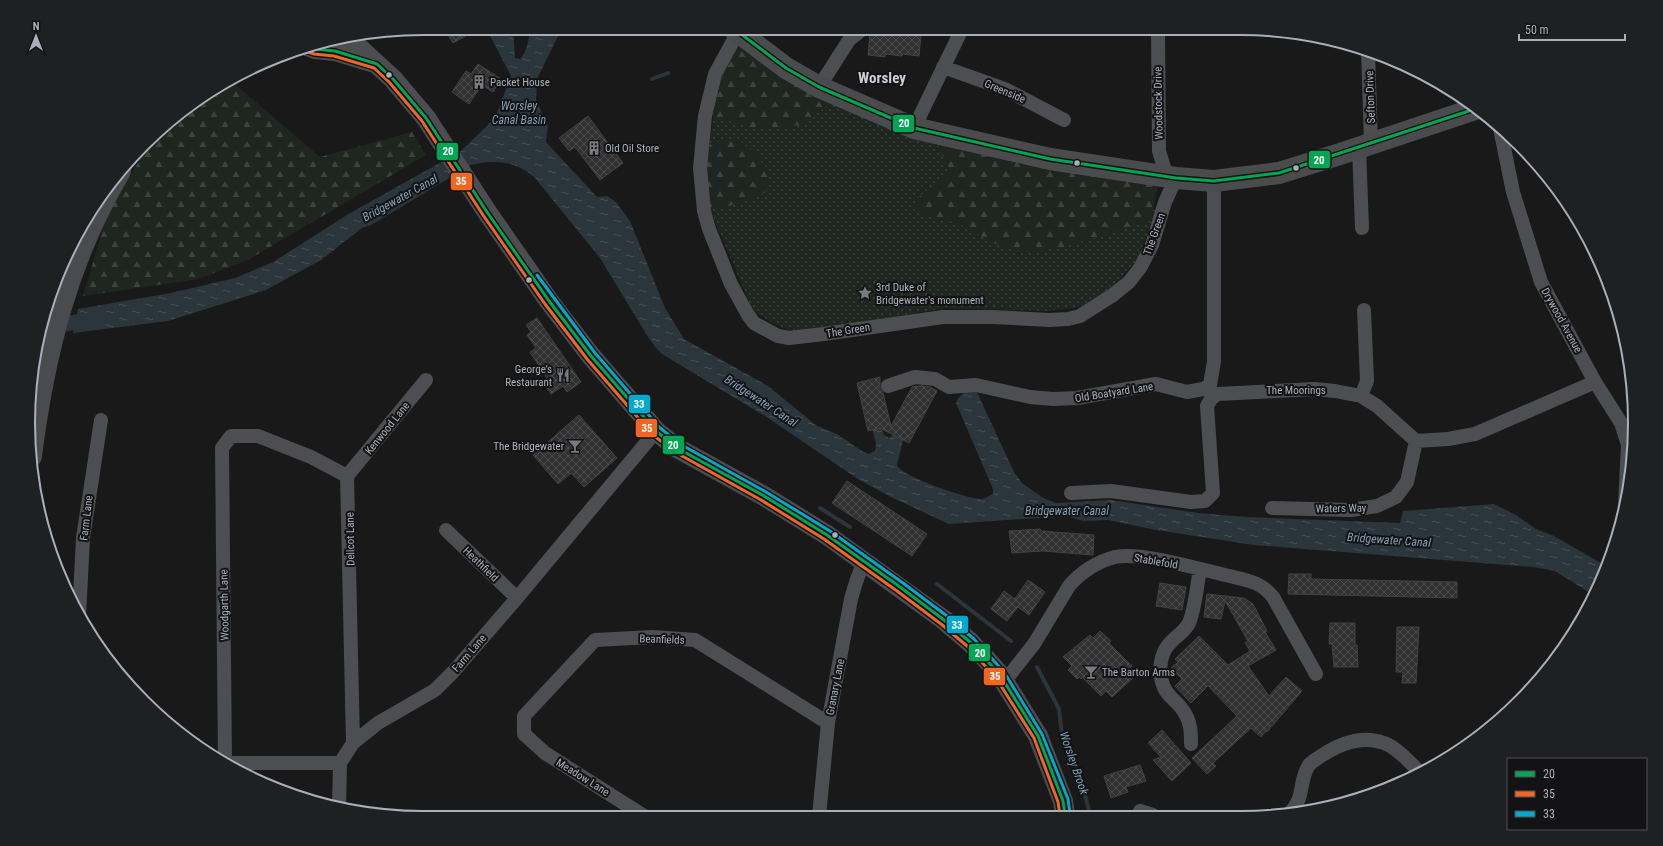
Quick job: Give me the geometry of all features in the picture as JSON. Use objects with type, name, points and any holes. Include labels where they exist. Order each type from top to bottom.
[{"type":"highway","points":[[35,425],[48,352],[73,267],[89,229],[103,203]]},
{"type":"main road","points":[[742,35],[786,68],[819,87],[914,128],[1050,160],[1171,177],[1214,181],[1279,173],[1470,111]]},
{"type":"main road","points":[[354,41],[393,79],[415,105],[450,153],[466,180],[554,307],[591,356],[656,431],[677,448],[798,517],[864,561],[944,620],[987,660],[1004,682],[1038,736],[1063,801],[1064,811]]},
{"type":"main road","points":[[319,49],[335,51],[377,64]]},
{"type":"street","name":"The Green","points":[[733,35],[715,74],[710,95],[701,149],[700,168],[703,204],[708,229],[738,299],[754,323],[778,336],[789,338],[824,334],[943,316],[993,316],[1049,320],[1068,319],[1080,316],[1113,295],[1129,282],[1140,268],[1152,245],[1171,177]]},
{"type":"street","points":[[819,87],[849,40],[855,35]]},
{"type":"street","points":[[914,128],[959,35]]},
{"type":"street","name":"Woodstock Drive","points":[[1158,35],[1159,151],[1171,177]]},
{"type":"street","name":"Sefton Drive","points":[[1362,228],[1368,57]]},
{"type":"street","name":"Greenside","points":[[943,67],[1005,89],[1064,120]]},
{"type":"street","name":"Drywood Avenue","points":[[1502,137],[1513,192],[1541,282],[1595,382],[1621,424],[1627,442]]},
{"type":"street","name":"Old Boatyard Lane","points":[[888,386],[916,377],[935,379],[949,387],[976,385],[1030,397],[1053,399],[1077,398],[1156,384],[1186,392],[1210,385],[1214,361],[1214,181]]},
{"type":"street","points":[[1361,396],[1367,381],[1364,310]]},
{"type":"street","name":"Kenwood Lane","points":[[347,476],[426,380]]},
{"type":"street","points":[[1416,441],[1448,439],[1475,434],[1595,382]]},
{"type":"street","name":"The Moorings","points":[[1072,493],[1111,491],[1191,502],[1205,501],[1213,493],[1207,406],[1216,394],[1315,388],[1361,396],[1377,406],[1416,441]]},
{"type":"street","name":"Farm Lane","points":[[80,604],[83,538],[101,420]]},
{"type":"street","name":"Farm Lane","points":[[340,763],[353,743],[378,723],[435,690],[462,662],[656,431]]},
{"type":"street","name":"Woodgarth Lane","points":[[224,756],[222,448],[231,436],[258,436],[311,456],[347,476]]},
{"type":"street","name":"Waters Way","points":[[1272,508],[1351,510],[1377,506],[1396,497],[1407,482],[1416,441]]},
{"type":"street","name":"Dellcot Lane","points":[[347,476],[353,743]]},
{"type":"street","name":"Heathfield","points":[[446,530],[517,598]]},
{"type":"street","name":"Stablefold","points":[[1004,682],[1034,644],[1069,586],[1090,567],[1116,557],[1127,556],[1200,569],[1256,583],[1266,588],[1273,597],[1316,674]]},
{"type":"street","name":"Granary Lane","points":[[819,811],[828,723],[851,599],[864,561]]},
{"type":"street","points":[[1191,744],[1188,719],[1180,706],[1166,692],[1161,676],[1161,668],[1162,660],[1167,647],[1182,633],[1189,623],[1200,569]]},
{"type":"street","name":"Beanfields","points":[[524,734],[524,716],[595,640],[653,637],[695,640],[828,723]]},
{"type":"street","name":"Meadow Lane","points":[[524,734],[545,753],[636,811]]},
{"type":"street","points":[[1296,807],[1301,794],[1303,776],[1310,764],[1332,749],[1353,741],[1368,740],[1385,743],[1405,757],[1416,769]]},
{"type":"street","points":[[236,763],[340,763],[339,802]]},
{"type":"green space","points":[[738,47],[781,74],[1155,210],[1137,260],[1116,283],[1098,299],[1079,307],[1048,311],[946,308],[797,332],[774,324],[753,311],[715,222],[709,201],[708,155],[715,102],[725,67]]},
{"type":"green space","points":[[738,47],[744,47],[833,101],[806,121],[787,128],[765,129],[733,123],[713,117],[719,85],[733,50]]},
{"type":"green space","points":[[235,84],[320,157],[412,132],[426,155],[248,260],[198,279],[83,296],[107,215],[140,159],[167,131],[187,115],[207,100]]},
{"type":"green space","points":[[724,140],[739,140],[759,157],[769,178],[766,192],[751,199],[720,209],[710,207],[706,174],[709,145]]},
{"type":"green space","points":[[936,141],[1158,185],[1151,221],[1060,248],[1028,252],[1001,247],[959,224],[932,218],[918,212],[916,200],[929,188],[944,178],[948,169]]},
{"type":"water","name":"Worsley Canal Basin","points":[[490,35],[513,35],[515,58],[520,59],[526,48],[529,35],[559,35],[537,79],[536,101],[548,126],[546,142],[597,197],[607,196],[616,202],[630,221],[665,308],[684,339],[768,386],[817,426],[837,434],[868,454],[875,451],[876,444],[861,383],[882,427],[884,435],[889,438],[894,435],[921,384],[930,389],[903,440],[897,465],[902,470],[922,481],[975,498],[982,499],[993,494],[993,489],[956,403],[961,395],[975,388],[1014,472],[1022,483],[1043,498],[1056,503],[1111,500],[1198,513],[1247,517],[1400,523],[1403,511],[1494,504],[1516,515],[1536,529],[1554,536],[1601,563],[1589,592],[1555,571],[1533,567],[1254,545],[1156,530],[1108,520],[1083,521],[1066,516],[949,524],[891,497],[858,479],[765,416],[662,354],[648,337],[600,258],[535,178],[520,168],[504,163],[488,162],[471,165],[371,225],[362,228],[321,260],[266,290],[168,321],[73,333],[78,309],[171,293],[235,278],[273,262],[347,215],[461,151],[495,118],[511,76]]},
{"type":"building","points":[[448,35],[467,35],[453,43]]},
{"type":"building","points":[[870,35],[921,35],[919,56],[885,54],[885,57],[868,55]]},
{"type":"building","name":"Packet House","points":[[478,64],[501,79],[493,92],[482,85],[469,104],[452,92],[466,71],[471,74]]},
{"type":"building","name":"Old Oil Store","points":[[588,116],[623,163],[600,180],[575,147],[569,151],[559,138]]},
{"type":"building","points":[[537,318],[581,382],[567,392],[563,386],[551,394],[542,381],[547,378],[530,352],[536,348],[527,335],[531,332],[526,325]]},
{"type":"building","points":[[880,377],[880,388],[883,393],[891,426],[912,387],[930,387],[937,391],[909,443],[880,428],[868,431],[857,383]]},
{"type":"building","name":"The Bridgewater","points":[[579,415],[617,458],[584,487],[571,473],[558,484],[533,455]]},
{"type":"building","points":[[847,481],[927,534],[912,556],[832,503]]},
{"type":"building","points":[[1040,529],[1041,531],[1094,535],[1093,555],[1043,551],[1012,553],[1009,531]]},
{"type":"building","points":[[1289,574],[1311,574],[1311,579],[1457,582],[1457,598],[1288,594]]},
{"type":"building","points":[[1028,580],[1045,592],[1029,615],[1018,607],[1007,621],[991,609],[1004,591],[1015,599]]},
{"type":"building","points":[[1160,583],[1186,587],[1182,610],[1156,606]]},
{"type":"building","points":[[1207,594],[1244,598],[1253,604],[1267,631],[1265,632],[1276,650],[1248,666],[1269,696],[1286,677],[1302,691],[1267,732],[1266,731],[1261,737],[1251,728],[1213,763],[1216,766],[1207,774],[1192,758],[1237,716],[1208,686],[1191,703],[1175,686],[1182,679],[1171,668],[1178,662],[1175,659],[1199,636],[1228,665],[1250,651],[1245,643],[1248,641],[1225,601],[1221,619],[1204,617]]},
{"type":"building","points":[[1330,623],[1355,623],[1355,645],[1357,645],[1358,667],[1334,667],[1332,644],[1329,644]]},
{"type":"building","points":[[1397,627],[1419,627],[1416,683],[1402,683],[1403,672],[1396,672]]},
{"type":"building","points":[[1100,631],[1111,641],[1109,643],[1132,666],[1130,667],[1135,673],[1132,675],[1134,677],[1112,697],[1106,691],[1101,696],[1082,677],[1081,679],[1079,677],[1077,679],[1068,670],[1072,666],[1063,657],[1090,635],[1093,638]]},
{"type":"building","points":[[1162,730],[1191,763],[1172,781],[1153,760],[1161,757],[1148,743]]},
{"type":"building","points":[[1140,765],[1146,781],[1126,787],[1128,792],[1111,798],[1104,776]]},
{"type":"waterway","name":"Worsley Brook","points":[[652,79],[668,73]]},
{"type":"waterway","name":"Bridgewater Canal","points":[[47,327],[95,319]]},
{"type":"waterway","points":[[820,508],[850,527]]},
{"type":"waterway","name":"Worsley Brook","points":[[937,584],[1011,641]]},
{"type":"waterway","name":"Worsley Brook","points":[[1037,667],[1059,709],[1062,735],[1081,778],[1089,811]]},
{"type":"transit line","name":"20","points":[[742,35],[786,68],[819,87],[914,128],[1050,159],[1176,178],[1214,181],[1279,173],[1470,111]]},
{"type":"transit line","name":"20","points":[[319,49],[335,51],[377,64],[393,79],[426,118],[487,212],[549,301],[591,356],[656,431],[677,448],[764,496],[827,535],[900,587],[944,620],[970,642],[1000,675],[1038,736],[1063,801],[1064,811]]},
{"type":"transit line","name":"35","points":[[309,52],[334,56],[374,68],[389,82],[422,121],[483,215],[545,304],[587,359],[653,435],[675,452],[761,500],[824,539],[897,591],[941,624],[967,646],[996,678],[1034,738],[1058,802],[1059,811]]},
{"type":"transit line","name":"33","points":[[537,275],[595,353],[659,427],[680,444],[766,492],[830,531],[903,583],[947,616],[974,639],[1004,672],[1042,734],[1068,799],[1070,811]]},
{"type":"place","name":"Packet House","points":[[479,82]]},
{"type":"place","name":"Old Oil Store","points":[[594,148]]},
{"type":"place","name":"3rd Duke of Bridgewater's monument","points":[[865,293]]},
{"type":"place","name":"George’s Restaurant","points":[[563,375]]},
{"type":"place","name":"The Bridgewater","points":[[575,446]]},
{"type":"place","name":"The Barton Arms","points":[[1091,672]]},
{"type":"district","name":"Worsley","points":[[882,78]]}]
